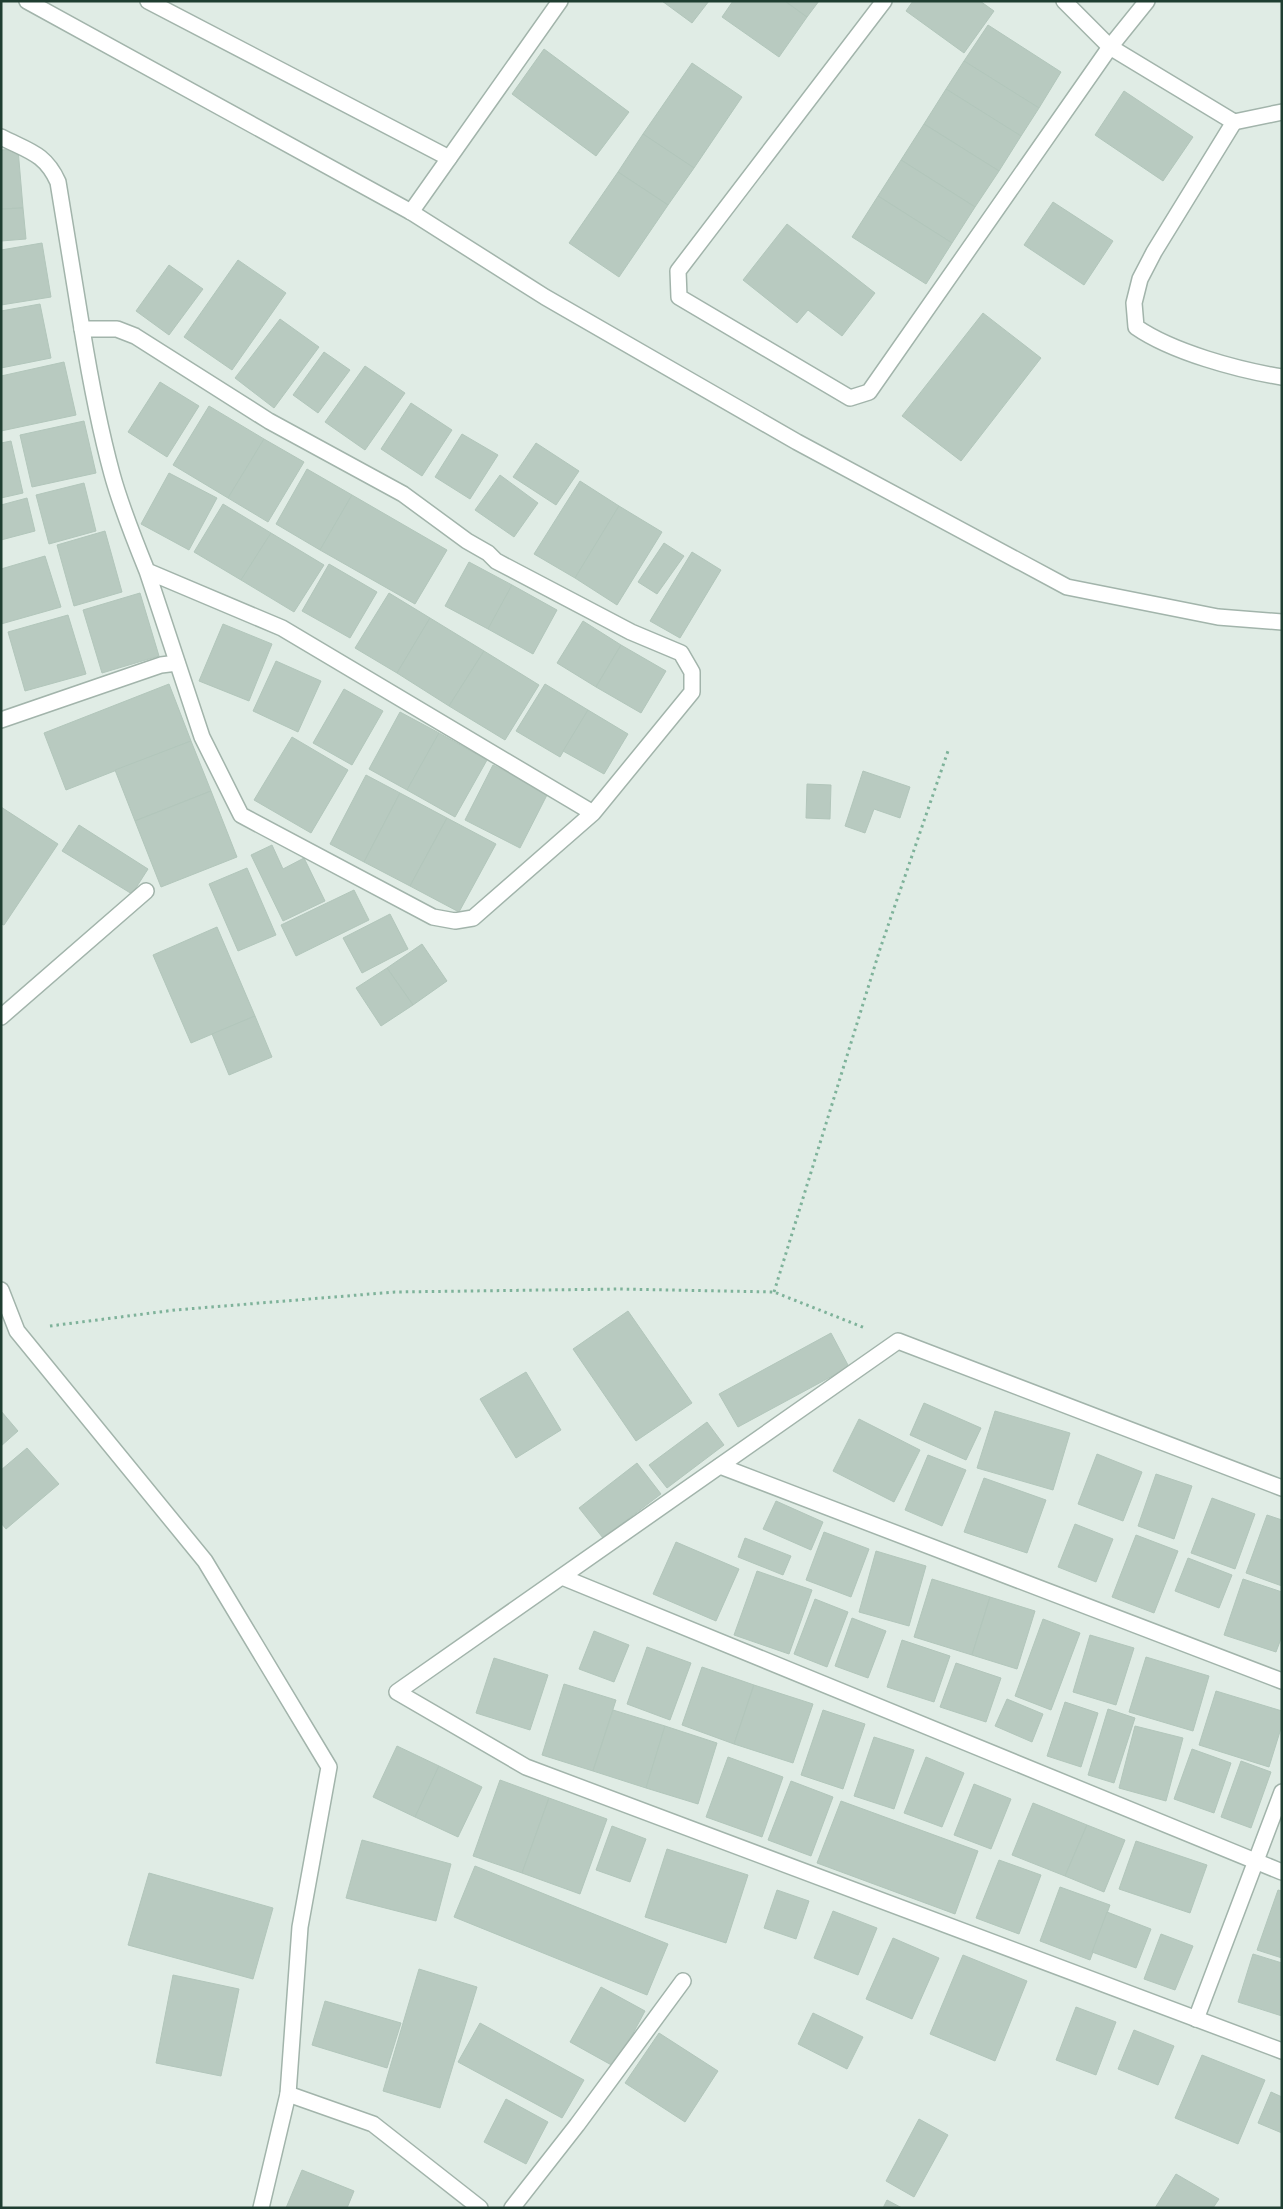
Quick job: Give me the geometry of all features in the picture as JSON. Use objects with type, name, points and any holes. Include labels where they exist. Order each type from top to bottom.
[{"type":"street","points":[[27,1],[411,212],[545,297],[780,432],[1067,587],[1218,617],[1282,622]]},
{"type":"street","points":[[148,1],[449,158]]},
{"type":"street","points":[[411,212],[560,1]]},
{"type":"street","points":[[884,1],[678,271],[679,297],[850,398],[869,392],[1110,47],[1147,1]]},
{"type":"street","points":[[1064,1],[1110,47],[1234,122],[1282,112]]},
{"type":"street","points":[[1234,122],[1154,252],[1140,279],[1134,303],[1136,326],[1151,337],[1194,354],[1261,374],[1282,377]]},
{"type":"street","points":[[1,137],[43,158],[51,166],[58,182],[82,328],[94,396],[112,475],[147,571],[202,737],[242,815],[433,917],[456,921],[473,918],[593,813],[692,692],[692,672],[681,653],[631,632],[496,561],[488,553],[467,541],[403,494],[269,421],[135,336],[117,328],[82,328]]},
{"type":"street","points":[[147,571],[282,628],[593,813]]},
{"type":"street","points":[[2,718],[160,666],[177,664]]},
{"type":"street","points":[[1,1017],[146,892]]},
{"type":"street","points":[[1,1290],[17,1331],[205,1561],[329,1767],[300,1927],[288,2094],[261,2208]]},
{"type":"street","points":[[1282,1488],[898,1341],[397,1692],[526,1767],[1282,2051]]},
{"type":"street","points":[[720,1466],[1282,1680]]},
{"type":"street","points":[[562,1577],[1282,1872]]},
{"type":"street","points":[[1196,2019],[1282,1792]]},
{"type":"street","points":[[512,2208],[683,1981]]},
{"type":"street","points":[[288,2094],[372,2124],[480,2208]]},
{"type":"path","points":[[774,1292],[880,949],[948,750]]},
{"type":"path","points":[[17,1331],[175,1310],[395,1292],[620,1289],[774,1292],[898,1341]]},
{"type":"building","points":[[662,1],[709,1],[692,23]]},
{"type":"building","points":[[733,1],[785,1],[807,17],[779,57],[722,17]]},
{"type":"building","points":[[785,1],[819,1],[807,17]]},
{"type":"building","points":[[913,1],[980,1],[994,11],[964,53],[906,11]]},
{"type":"building","points":[[988,25],[1061,72],[1039,108],[964,61]]},
{"type":"building","points":[[544,49],[629,112],[596,156],[512,94]]},
{"type":"building","points":[[964,61],[1039,108],[1021,136],[946,89]]},
{"type":"building","points":[[692,63],[742,97],[694,168],[643,134]]},
{"type":"building","points":[[946,89],[1021,136],[999,171],[924,124]]},
{"type":"building","points":[[1124,91],[1193,137],[1163,181],[1095,135]]},
{"type":"building","points":[[924,124],[999,171],[975,207],[901,160]]},
{"type":"building","points":[[643,134],[694,168],[668,205],[618,172]]},
{"type":"building","points":[[18,149],[23,208],[1,209],[1,150]]},
{"type":"building","points":[[901,160],[975,207],[952,243],[878,196]]},
{"type":"building","points":[[618,172],[668,205],[619,277],[569,243]]},
{"type":"building","points":[[878,196],[952,243],[926,284],[852,237]]},
{"type":"building","points":[[1053,202],[1113,241],[1084,285],[1024,245]]},
{"type":"building","points":[[23,208],[26,239],[1,241],[1,209]]},
{"type":"building","points":[[787,224],[875,293],[842,336],[808,310],[797,323],[743,280]]},
{"type":"building","points":[[42,243],[51,297],[1,305],[1,250]]},
{"type":"building","points":[[238,260],[286,293],[232,370],[184,337]]},
{"type":"building","points":[[169,265],[203,289],[169,335],[136,311]]},
{"type":"building","points":[[40,304],[51,358],[1,368],[1,311]]},
{"type":"building","points":[[983,313],[1041,358],[961,461],[902,416]]},
{"type":"building","points":[[280,319],[319,347],[274,408],[235,378]]},
{"type":"building","points":[[324,352],[350,370],[318,413],[293,395]]},
{"type":"building","points":[[64,362],[76,415],[1,431],[1,376]]},
{"type":"building","points":[[365,366],[405,393],[365,450],[325,422]]},
{"type":"building","points":[[160,382],[199,406],[167,457],[128,432]]},
{"type":"building","points":[[411,403],[452,430],[422,476],[381,449]]},
{"type":"building","points":[[209,406],[264,439],[228,498],[173,465]]},
{"type":"building","points":[[84,421],[96,473],[32,487],[20,435]]},
{"type":"building","points":[[462,434],[498,455],[470,499],[435,477]]},
{"type":"building","points":[[264,439],[304,462],[268,522],[228,498]]},
{"type":"building","points":[[11,441],[23,493],[1,498],[1,443]]},
{"type":"building","points":[[536,443],[579,471],[556,505],[513,477]]},
{"type":"building","points":[[307,469],[352,495],[320,550],[276,524]]},
{"type":"building","points":[[169,473],[217,498],[189,550],[141,524]]},
{"type":"building","points":[[500,475],[538,503],[514,537],[475,510]]},
{"type":"building","points":[[580,481],[619,506],[575,578],[534,554]]},
{"type":"building","points":[[84,483],[96,531],[49,544],[36,495]]},
{"type":"building","points":[[352,495],[447,550],[415,604],[320,550]]},
{"type":"building","points":[[27,498],[35,531],[1,540],[1,505]]},
{"type":"building","points":[[223,504],[271,533],[241,580],[194,552]]},
{"type":"building","points":[[619,506],[662,532],[617,605],[575,578]]},
{"type":"building","points":[[105,531],[122,592],[74,606],[57,545]]},
{"type":"building","points":[[271,533],[324,565],[294,612],[241,580]]},
{"type":"building","points":[[664,543],[684,556],[657,594],[638,582]]},
{"type":"building","points":[[692,552],[721,570],[680,638],[650,621]]},
{"type":"building","points":[[45,556],[61,607],[1,624],[1,569]]},
{"type":"building","points":[[469,562],[512,585],[488,629],[445,606]]},
{"type":"building","points":[[329,564],[377,592],[350,638],[302,611]]},
{"type":"building","points":[[512,585],[557,610],[533,654],[488,629]]},
{"type":"building","points":[[140,593],[159,656],[102,673],[83,610]]},
{"type":"building","points":[[389,593],[430,618],[397,673],[355,648]]},
{"type":"building","points":[[68,615],[86,674],[25,691],[8,632]]},
{"type":"building","points":[[430,618],[484,651],[449,706],[397,673]]},
{"type":"building","points":[[583,621],[621,645],[596,687],[557,663]]},
{"type":"building","points":[[223,624],[272,644],[249,701],[199,681]]},
{"type":"building","points":[[621,645],[666,671],[641,713],[596,687]]},
{"type":"building","points":[[484,651],[539,685],[505,740],[449,706]]},
{"type":"building","points":[[276,661],[321,681],[298,732],[253,711]]},
{"type":"building","points":[[169,684],[191,741],[66,790],[44,733]]},
{"type":"building","points":[[545,684],[588,710],[560,757],[516,731]]},
{"type":"building","points":[[344,689],[383,711],[352,765],[313,743]]},
{"type":"building","points":[[588,710],[628,734],[604,774],[563,751]]},
{"type":"building","points":[[400,712],[439,733],[407,790],[369,769]]},
{"type":"building","points":[[439,733],[487,760],[455,817],[407,790]]},
{"type":"building","points":[[292,737],[348,770],[311,833],[254,800]]},
{"type":"building","points":[[191,741],[211,791],[135,821],[115,770]]},
{"type":"building","points":[[493,765],[548,793],[520,848],[465,820]]},
{"type":"building","points":[[863,771],[910,787],[900,818],[874,809],[865,833],[845,826]]},
{"type":"building","points":[[366,775],[400,793],[364,862],[330,844]]},
{"type":"building","points":[[807,784],[831,785],[830,819],[806,818]]},
{"type":"building","points":[[211,791],[237,857],[161,887],[135,821]]},
{"type":"building","points":[[400,793],[447,818],[410,886],[364,862]]},
{"type":"building","points":[[1,807],[58,844],[4,925],[1,924]]},
{"type":"building","points":[[447,818],[496,844],[459,912],[410,886]]},
{"type":"building","points":[[79,825],[148,869],[132,894],[62,851]]},
{"type":"building","points":[[272,845],[283,869],[304,858],[325,901],[283,921],[251,855]]},
{"type":"building","points":[[247,868],[276,935],[238,951],[209,884]]},
{"type":"building","points":[[354,890],[369,920],[296,956],[281,925]]},
{"type":"building","points":[[390,914],[408,949],[362,973],[343,938]]},
{"type":"building","points":[[217,927],[255,1016],[191,1043],[153,955]]},
{"type":"building","points":[[422,944],[447,981],[413,1005],[387,968]]},
{"type":"building","points":[[387,968],[413,1005],[381,1026],[356,988]]},
{"type":"building","points":[[255,1016],[272,1057],[229,1075],[212,1034]]},
{"type":"building","points":[[628,1311],[692,1403],[636,1441],[573,1349]]},
{"type":"building","points":[[831,1333],[849,1367],[738,1427],[719,1394]]},
{"type":"building","points":[[526,1372],[561,1430],[516,1458],[480,1399]]},
{"type":"building","points":[[924,1403],[981,1428],[966,1460],[910,1435]]},
{"type":"building","points":[[1,1411],[18,1431],[1,1446]]},
{"type":"building","points":[[995,1411],[1070,1433],[1053,1490],[977,1468]]},
{"type":"building","points":[[859,1419],[920,1450],[894,1502],[833,1471]]},
{"type":"building","points":[[707,1422],[724,1445],[667,1488],[649,1465]]},
{"type":"building","points":[[27,1448],[59,1484],[6,1529],[1,1523],[1,1470]]},
{"type":"building","points":[[1097,1454],[1142,1472],[1123,1521],[1078,1504]]},
{"type":"building","points":[[928,1455],[966,1470],[942,1526],[905,1510]]},
{"type":"building","points":[[637,1463],[661,1494],[603,1538],[579,1508]]},
{"type":"building","points":[[1156,1474],[1192,1486],[1174,1539],[1138,1526]]},
{"type":"building","points":[[984,1478],[1046,1500],[1027,1553],[964,1532]]},
{"type":"building","points":[[1212,1498],[1255,1514],[1235,1569],[1191,1553]]},
{"type":"building","points":[[776,1501],[823,1522],[811,1550],[763,1529]]},
{"type":"building","points":[[1267,1515],[1282,1520],[1282,1586],[1246,1573]]},
{"type":"building","points":[[1075,1524],[1113,1539],[1096,1582],[1058,1567]]},
{"type":"building","points":[[824,1532],[869,1549],[851,1597],[806,1580]]},
{"type":"building","points":[[1136,1535],[1178,1551],[1154,1613],[1112,1597]]},
{"type":"building","points":[[745,1538],[791,1556],[783,1575],[738,1557]]},
{"type":"building","points":[[676,1542],[739,1569],[716,1621],[653,1594]]},
{"type":"building","points":[[876,1551],[926,1566],[909,1626],[859,1612]]},
{"type":"building","points":[[1188,1558],[1232,1575],[1219,1608],[1175,1591]]},
{"type":"building","points":[[757,1571],[812,1590],[789,1654],[734,1635]]},
{"type":"building","points":[[932,1579],[990,1597],[972,1655],[914,1637]]},
{"type":"building","points":[[1243,1579],[1282,1592],[1282,1636],[1276,1652],[1224,1635]]},
{"type":"building","points":[[990,1597],[1035,1611],[1017,1669],[972,1655]]},
{"type":"building","points":[[815,1599],[848,1612],[827,1667],[794,1654]]},
{"type":"building","points":[[852,1618],[886,1631],[868,1678],[835,1666]]},
{"type":"building","points":[[1043,1619],[1080,1633],[1051,1710],[1015,1696]]},
{"type":"building","points":[[594,1631],[629,1645],[614,1682],[579,1669]]},
{"type":"building","points":[[1090,1635],[1134,1648],[1116,1705],[1073,1692]]},
{"type":"building","points":[[902,1640],[950,1656],[934,1702],[887,1687]]},
{"type":"building","points":[[647,1647],[691,1663],[670,1720],[627,1704]]},
{"type":"building","points":[[1146,1657],[1209,1676],[1193,1731],[1129,1712]]},
{"type":"building","points":[[494,1658],[548,1675],[530,1730],[476,1713]]},
{"type":"building","points":[[956,1663],[1001,1678],[986,1722],[940,1707]]},
{"type":"building","points":[[702,1667],[754,1685],[734,1744],[682,1725]]},
{"type":"building","points":[[564,1684],[616,1700],[593,1771],[542,1755]]},
{"type":"building","points":[[754,1685],[813,1704],[793,1763],[734,1744]]},
{"type":"building","points":[[1216,1691],[1282,1711],[1282,1725],[1269,1767],[1199,1745]]},
{"type":"building","points":[[1007,1699],[1043,1714],[1032,1742],[995,1726]]},
{"type":"building","points":[[1065,1702],[1098,1713],[1081,1767],[1047,1756]]},
{"type":"building","points":[[1108,1709],[1135,1718],[1114,1783],[1088,1775]]},
{"type":"building","points":[[613,1710],[665,1726],[646,1788],[593,1771]]},
{"type":"building","points":[[823,1710],[865,1724],[843,1789],[801,1775]]},
{"type":"building","points":[[665,1726],[717,1743],[698,1804],[646,1788]]},
{"type":"building","points":[[1135,1726],[1183,1738],[1166,1801],[1119,1788]]},
{"type":"building","points":[[874,1737],[914,1750],[894,1809],[854,1796]]},
{"type":"building","points":[[397,1746],[439,1766],[415,1817],[373,1797]]},
{"type":"building","points":[[1192,1749],[1231,1763],[1214,1813],[1174,1799]]},
{"type":"building","points":[[728,1757],[783,1777],[762,1837],[706,1817]]},
{"type":"building","points":[[926,1757],[964,1773],[942,1827],[904,1813]]},
{"type":"building","points":[[1241,1761],[1271,1772],[1251,1828],[1221,1817]]},
{"type":"building","points":[[439,1766],[482,1787],[458,1837],[415,1817]]},
{"type":"building","points":[[500,1780],[549,1798],[522,1873],[473,1856]]},
{"type":"building","points":[[791,1781],[833,1797],[811,1856],[768,1840]]},
{"type":"building","points":[[974,1784],[1011,1799],[991,1849],[954,1835]]},
{"type":"building","points":[[549,1798],[607,1819],[580,1894],[522,1873]]},
{"type":"building","points":[[841,1801],[978,1851],[955,1914],[817,1863]]},
{"type":"building","points":[[1033,1803],[1087,1825],[1065,1876],[1012,1855]]},
{"type":"building","points":[[1087,1825],[1125,1840],[1104,1892],[1065,1876]]},
{"type":"building","points":[[612,1826],[646,1839],[630,1882],[596,1870]]},
{"type":"building","points":[[362,1840],[451,1864],[436,1921],[346,1898]]},
{"type":"building","points":[[1136,1841],[1207,1865],[1190,1913],[1119,1889]]},
{"type":"building","points":[[667,1849],[748,1875],[726,1943],[645,1917]]},
{"type":"building","points":[[999,1860],[1041,1875],[1019,1934],[976,1918]]},
{"type":"building","points":[[475,1866],[668,1944],[647,1995],[454,1917]]},
{"type":"building","points":[[149,1873],[273,1908],[253,1979],[128,1945]]},
{"type":"building","points":[[1060,1887],[1110,1905],[1090,1960],[1040,1941]]},
{"type":"building","points":[[777,1890],[809,1901],[796,1939],[764,1928]]},
{"type":"building","points":[[1278,1890],[1282,1891],[1282,1958],[1257,1950]]},
{"type":"building","points":[[833,1911],[877,1928],[858,1975],[814,1958]]},
{"type":"building","points":[[1107,1912],[1151,1929],[1136,1968],[1092,1952]]},
{"type":"building","points":[[1161,1934],[1193,1946],[1175,1990],[1144,1979]]},
{"type":"building","points":[[893,1938],[939,1958],[912,2019],[866,1999]]},
{"type":"building","points":[[1253,1954],[1282,1963],[1282,2016],[1238,2002]]},
{"type":"building","points":[[963,1955],[1027,1981],[995,2061],[930,2034]]},
{"type":"building","points":[[419,1969],[477,1987],[440,2108],[383,2091]]},
{"type":"building","points":[[173,1975],[239,1989],[221,2076],[156,2063]]},
{"type":"building","points":[[601,1987],[645,2011],[615,2067],[570,2042]]},
{"type":"building","points":[[325,2001],[401,2023],[387,2068],[312,2045]]},
{"type":"building","points":[[1076,2007],[1116,2022],[1096,2075],[1056,2060]]},
{"type":"building","points":[[813,2013],[863,2037],[847,2069],[798,2044]]},
{"type":"building","points":[[480,2023],[584,2080],[562,2118],[458,2062]]},
{"type":"building","points":[[1134,2030],[1174,2046],[1158,2085],[1118,2069]]},
{"type":"building","points":[[659,2033],[718,2071],[685,2122],[625,2083]]},
{"type":"building","points":[[1202,2055],[1265,2080],[1238,2144],[1175,2118]]},
{"type":"building","points":[[1271,2092],[1282,2097],[1282,2133],[1258,2123]]},
{"type":"building","points":[[506,2099],[548,2122],[526,2164],[484,2142]]},
{"type":"building","points":[[919,2119],[948,2135],[914,2197],[886,2181]]},
{"type":"building","points":[[302,2170],[354,2191],[347,2208],[286,2208]]},
{"type":"building","points":[[1176,2174],[1219,2199],[1213,2208],[1155,2208]]},
{"type":"building","points":[[887,2200],[902,2208],[883,2208]]}]
